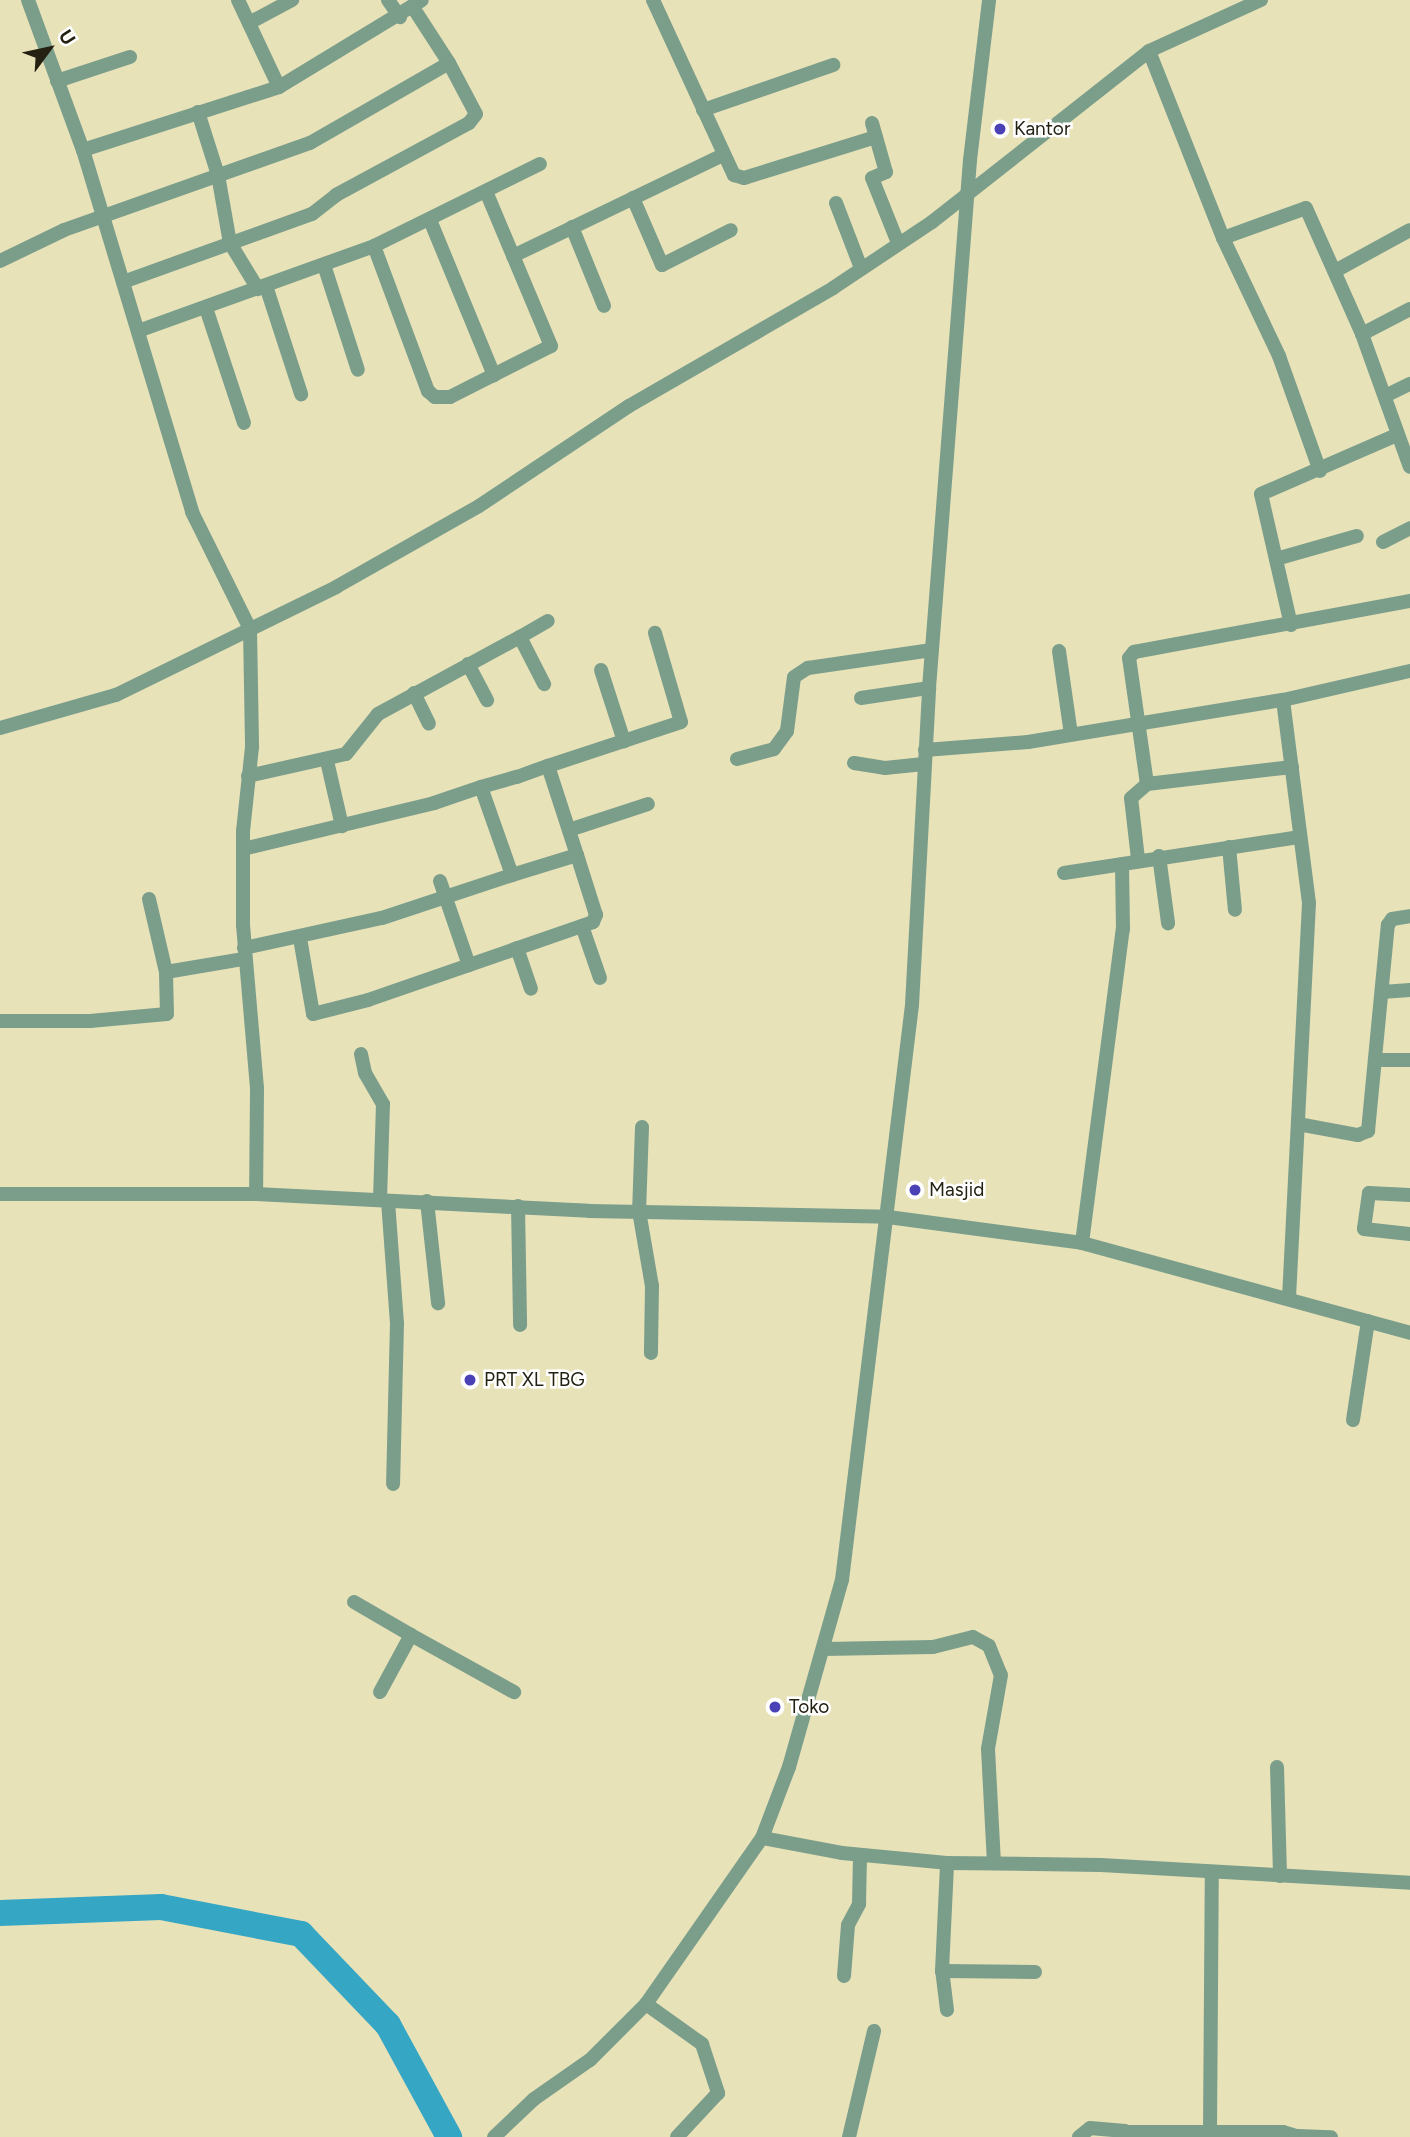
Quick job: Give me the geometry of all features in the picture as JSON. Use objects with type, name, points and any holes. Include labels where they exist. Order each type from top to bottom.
[{"type":"street","points":[[28,0],[83,150]]},
{"type":"street","points":[[34,0],[83,150],[192,512],[250,629],[248,776],[243,849],[253,949],[257,1194]]},
{"type":"street","points":[[238,0],[279,87]]},
{"type":"street","points":[[249,23],[292,0]]},
{"type":"street","points":[[388,0],[400,17]]},
{"type":"street","points":[[653,0],[731,172],[744,178],[874,130],[886,172],[872,178],[898,243]]},
{"type":"street","points":[[494,2137],[516,2113],[590,2060],[646,2004],[762,1838],[789,1767],[842,1580],[857,1488],[912,1005],[929,688],[971,153],[989,0]]},
{"type":"street","points":[[0,728],[116,695],[336,587],[479,506],[629,406],[861,268],[898,243],[968,195],[1149,51],[1261,0]]},
{"type":"street","points":[[83,150],[279,87],[418,5],[476,118],[336,195],[312,214],[123,282]]},
{"type":"street","points":[[1149,51],[1223,238],[1279,356],[1320,471]]},
{"type":"street","points":[[57,81],[130,57]]},
{"type":"street","points":[[0,261],[64,230],[310,143],[449,63]]},
{"type":"street","points":[[703,110],[833,65]]},
{"type":"street","points":[[198,112],[235,241],[262,287],[298,391]]},
{"type":"street","points":[[971,153],[988,168],[1008,164]]},
{"type":"street","points":[[513,256],[723,155]]},
{"type":"street","points":[[138,331],[374,246],[540,164]]},
{"type":"street","points":[[374,246],[428,391],[440,399],[450,397],[551,346],[486,191]]},
{"type":"street","points":[[633,198],[662,265],[731,230]]},
{"type":"street","points":[[836,204],[861,268]]},
{"type":"street","points":[[1223,238],[1306,208],[1362,334],[1410,467]]},
{"type":"street","points":[[430,220],[494,375]]},
{"type":"street","points":[[572,227],[604,306]]},
{"type":"street","points":[[1335,271],[1410,230]]},
{"type":"street","points":[[324,265],[354,368]]},
{"type":"street","points":[[206,308],[240,421]]},
{"type":"street","points":[[1362,334],[1410,309]]},
{"type":"street","points":[[1385,396],[1410,384]]},
{"type":"street","points":[[1291,625],[1261,494],[1320,471],[1397,435]]},
{"type":"street","points":[[1382,542],[1410,528]]},
{"type":"street","points":[[1276,559],[1357,536]]},
{"type":"street","points":[[1147,784],[1129,658],[1134,652],[1410,601]]},
{"type":"street","points":[[248,776],[327,761],[351,751],[367,723],[414,693],[548,621]]},
{"type":"street","points":[[243,849],[342,826],[481,787],[624,741],[681,719],[655,633]]},
{"type":"street","points":[[520,637],[544,684]]},
{"type":"street","points":[[737,759],[774,749],[787,731],[794,677],[808,668],[932,650]]},
{"type":"street","points":[[1059,651],[1071,734]]},
{"type":"street","points":[[468,664],[487,700]]},
{"type":"street","points":[[601,670],[624,741]]},
{"type":"street","points":[[854,763],[885,768],[963,750],[1283,700],[1410,671]]},
{"type":"street","points":[[861,698],[929,688]]},
{"type":"street","points":[[414,693],[429,724]]},
{"type":"street","points":[[1283,700],[1309,903],[1289,1296]]},
{"type":"street","points":[[327,761],[342,826]]},
{"type":"street","points":[[300,938],[313,1014],[469,965],[593,922],[596,915],[548,766]]},
{"type":"street","points":[[1138,859],[1131,797],[1147,784],[1292,767]]},
{"type":"street","points":[[481,787],[512,876]]},
{"type":"street","points":[[569,830],[648,804]]},
{"type":"street","points":[[1064,873],[1138,859],[1300,837]]},
{"type":"street","points":[[1229,846],[1236,910]]},
{"type":"street","points":[[166,972],[446,899],[577,855]]},
{"type":"street","points":[[1159,856],[1168,923]]},
{"type":"street","points":[[1082,1243],[1123,929],[1122,864]]},
{"type":"street","points":[[440,881],[469,965]]},
{"type":"street","points":[[0,1021],[90,1021],[167,1014],[166,972],[149,900]]},
{"type":"street","points":[[1298,1124],[1358,1135],[1368,1131],[1388,925],[1392,919],[1410,916]]},
{"type":"street","points":[[582,926],[600,978]]},
{"type":"street","points":[[517,948],[531,989]]},
{"type":"street","points":[[1382,992],[1410,990]]},
{"type":"street","points":[[361,1054],[365,1073],[383,1104],[384,1200],[397,1323],[393,1484]]},
{"type":"street","points":[[1377,1060],[1410,1060]]},
{"type":"street","points":[[642,1127],[639,1211],[652,1286],[651,1353]]},
{"type":"street","points":[[1410,1195],[1369,1193],[1364,1229],[1410,1234]]},
{"type":"street","points":[[0,1194],[257,1194],[639,1211],[888,1217],[1082,1243],[1289,1296],[1410,1333]]},
{"type":"street","points":[[427,1201],[438,1303]]},
{"type":"street","points":[[518,1206],[520,1325]]},
{"type":"street","points":[[1353,1420],[1368,1321]]},
{"type":"street","points":[[354,1602],[513,1692]]},
{"type":"street","points":[[380,1692],[411,1635]]},
{"type":"street","points":[[824,1649],[933,1647],[973,1637],[989,1646],[1000,1675],[988,1749],[993,1863]]},
{"type":"street","points":[[1277,1767],[1280,1876]]},
{"type":"street","points":[[762,1838],[860,1855],[947,1863],[1280,1876],[1410,1884],[1410,1870]]},
{"type":"street","points":[[844,1976],[848,1925],[859,1904],[860,1855]]},
{"type":"street","points":[[947,1863],[942,1971],[947,2010]]},
{"type":"street","points":[[1210,2131],[1212,1874]]},
{"type":"street","points":[[942,1971],[1035,1972]]},
{"type":"street","points":[[646,2004],[702,2044],[718,2093],[677,2137]]},
{"type":"street","points":[[849,2137],[874,2031]]},
{"type":"street","points":[[1079,2137],[1090,2128],[1128,2134],[1181,2135],[1210,2131],[1331,2137]]},
{"type":"waterway","points":[[0,1913],[161,1907],[301,1934],[388,2025],[449,2137]]},
{"type":"place","name":"Kantor","points":[[1000,129]]},
{"type":"place","name":"Masjid","points":[[915,1190]]},
{"type":"place","name":"PRT XL TBG","points":[[470,1380]]},
{"type":"place","name":"Toko","points":[[775,1707]]}]
